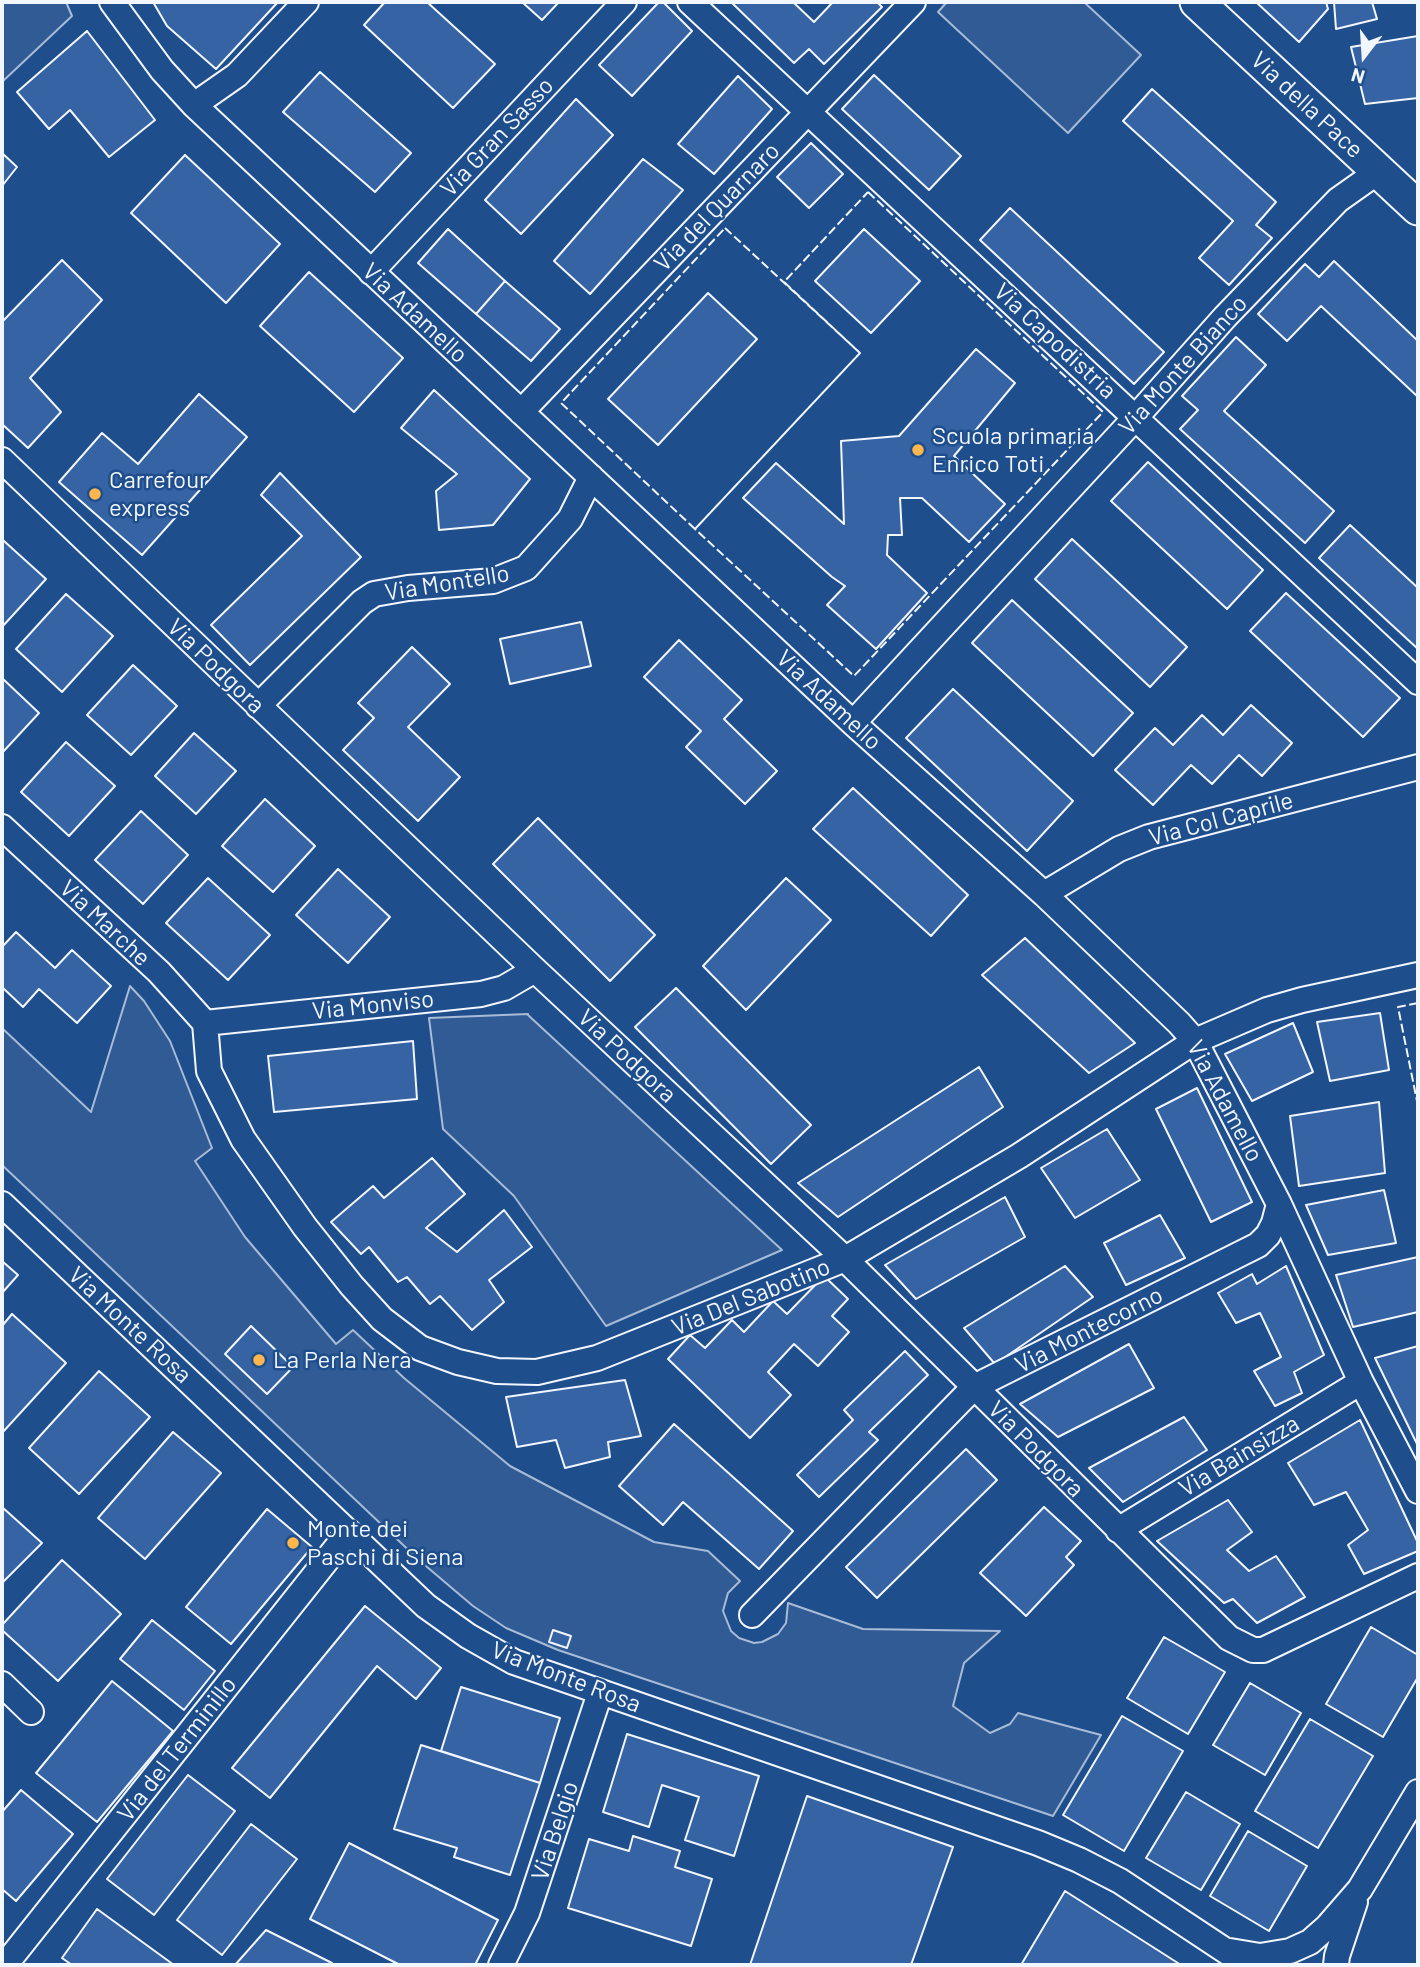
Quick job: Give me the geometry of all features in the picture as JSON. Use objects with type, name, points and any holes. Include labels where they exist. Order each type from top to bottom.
[{"type":"main road","name":"Via della Pace","points":[[1197,2],[1418,208]]},
{"type":"street","name":"Via Adamello","points":[[112,2],[162,70],[194,105],[853,723],[1044,894],[1195,1041],[1279,1204],[1361,1382],[1418,1491]]},
{"type":"street","points":[[194,105],[237,75],[306,2]]},
{"type":"street","name":"Via Gran Sasso","points":[[371,272],[624,2]]},
{"type":"street","name":"Via Capodistria","points":[[690,2],[1418,682]]},
{"type":"street","name":"Via del Quarnaro","points":[[521,412],[913,2]]},
{"type":"street","name":"Via Monte Bianco","points":[[853,723],[1225,317],[1338,200],[1379,171]]},
{"type":"street","name":"Via Podgora","points":[[2,460],[535,970],[845,1259],[1229,1638],[1253,1650],[1263,1650],[1417,1576]]},
{"type":"street","name":"Via Montello","points":[[258,706],[362,602],[374,594],[408,588],[493,581],[526,568],[570,519],[591,477]]},
{"type":"street","name":"Via Col Caprile","points":[[1044,894],[1119,849],[1149,837],[1415,766]]},
{"type":"street","name":"Via Marche","points":[[2,827],[159,972],[205,1023]]},
{"type":"street","name":"Via Monviso","points":[[205,1023],[481,994],[510,986],[535,970]]},
{"type":"street","name":"Via Del Sabotino","points":[[205,1023],[209,1071],[243,1139],[305,1227],[382,1319],[419,1348],[458,1362],[497,1371],[537,1372],[597,1358],[845,1259],[1018,1156],[1195,1041],[1267,1010],[1418,975]]},
{"type":"street","name":"Via Monte Rosa","points":[[2,1204],[426,1606],[468,1636],[514,1662],[1069,1856],[1120,1881],[1247,1965]]},
{"type":"street","name":"Via Montecorno","points":[[752,1615],[974,1387],[1258,1245],[1268,1235],[1279,1204]]},
{"type":"street","name":"Via Bainsizza","points":[[1118,1530],[1361,1382]]},
{"type":"street","name":"Via del Terminillo","points":[[5,1965],[349,1532]]},
{"type":"street","points":[[2,1684],[31,1712]]},
{"type":"street","name":"Via Belgio","points":[[501,1965],[527,1913],[600,1693]]},
{"type":"street","points":[[1223,1950],[1260,1956],[1290,1951],[1310,1942],[1360,1889],[1418,1792]]},
{"type":"street","points":[[1336,1965],[1344,1932],[1360,1889]]},
{"type":"shaded area","points":[[2,2],[66,2],[72,16],[2,82]]},
{"type":"shaded area","points":[[947,2],[1084,2],[1141,55],[1068,133],[938,12]]},
{"type":"shaded area","points":[[130,986],[144,1001],[170,1041],[212,1148],[195,1161],[245,1237],[336,1344],[353,1330],[404,1378],[510,1466],[654,1542],[708,1551],[740,1581],[728,1593],[723,1611],[731,1631],[739,1638],[754,1643],[778,1634],[786,1623],[788,1603],[863,1629],[1000,1631],[964,1663],[953,1706],[990,1733],[1010,1724],[1018,1713],[1101,1735],[1053,1816],[558,1650],[506,1628],[473,1606],[420,1561],[2,1165],[2,1028],[91,1112]]},
{"type":"shaded area","points":[[528,1014],[782,1250],[606,1326],[514,1196],[443,1129],[429,1018]]},
{"type":"building","points":[[153,2],[278,2],[216,69],[167,26]]},
{"type":"building","points":[[385,2],[427,2],[495,64],[453,108],[364,25]]},
{"type":"building","points":[[522,2],[559,2],[542,20]]},
{"type":"building","points":[[659,2],[663,2],[692,31],[632,96],[599,65]]},
{"type":"building","points":[[731,2],[793,2],[814,22],[833,2],[877,2],[882,7],[824,64],[809,49],[794,63]]},
{"type":"building","points":[[1256,2],[1326,2],[1328,9],[1299,42]]},
{"type":"building","points":[[1334,2],[1372,2],[1377,19],[1336,29]]},
{"type":"building","points":[[87,31],[155,120],[109,157],[70,110],[49,129],[17,92]]},
{"type":"building","points":[[1418,36],[1418,98],[1365,104],[1351,47]]},
{"type":"building","points":[[320,72],[411,153],[375,192],[283,112]]},
{"type":"building","points":[[874,75],[961,156],[929,190],[842,109]]},
{"type":"building","points":[[738,76],[772,109],[714,174],[678,144]]},
{"type":"building","points":[[1152,89],[1276,202],[1256,225],[1272,238],[1229,285],[1199,258],[1233,221],[1123,121]]},
{"type":"building","points":[[576,99],[613,135],[521,234],[485,200]]},
{"type":"building","points":[[811,143],[843,174],[809,208],[777,177]]},
{"type":"building","points":[[2,153],[17,167],[2,186]]},
{"type":"building","points":[[185,155],[280,244],[226,303],[131,213]]},
{"type":"building","points":[[643,159],[683,190],[590,294],[554,261]]},
{"type":"building","points":[[1010,208],[1164,352],[1134,384],[980,240]]},
{"type":"building","points":[[448,229],[505,281],[476,314],[418,263]]},
{"type":"building","points":[[864,229],[920,281],[871,333],[815,281]]},
{"type":"building","points":[[62,260],[102,300],[30,378],[61,412],[28,448],[2,424],[2,322]]},
{"type":"building","points":[[1334,261],[1418,341],[1418,397],[1321,306],[1287,341],[1258,314],[1305,264],[1319,277]]},
{"type":"building","points":[[309,272],[403,358],[354,412],[260,326]]},
{"type":"building","points":[[505,281],[560,329],[531,361],[476,314]]},
{"type":"building","points":[[708,293],[757,339],[658,445],[608,399]]},
{"type":"building","points":[[1236,337],[1266,365],[1224,411],[1334,511],[1305,543],[1180,429],[1198,410],[1182,396]]},
{"type":"building","points":[[976,349],[1015,383],[954,456],[1005,504],[969,542],[922,498],[900,498],[902,535],[888,535],[887,555],[927,593],[876,649],[827,605],[845,586],[743,498],[776,463],[844,524],[841,441],[899,436]]},
{"type":"building","points":[[434,390],[530,479],[493,525],[439,530],[436,491],[457,474],[401,428]]},
{"type":"building","points":[[199,394],[247,437],[142,555],[59,482],[102,433],[138,464]]},
{"type":"building","points":[[1148,462],[1263,570],[1227,609],[1111,501]]},
{"type":"building","points":[[280,473],[361,557],[250,665],[211,625],[302,536],[261,495]]},
{"type":"building","points":[[1350,525],[1418,588],[1418,649],[1319,558]]},
{"type":"building","points":[[1072,539],[1187,647],[1150,687],[1035,579]]},
{"type":"building","points":[[4,541],[46,579],[2,627],[2,543]]},
{"type":"building","points":[[1286,593],[1400,698],[1363,737],[1250,631]]},
{"type":"building","points":[[66,594],[113,636],[62,692],[16,649]]},
{"type":"building","points":[[1012,600],[1133,713],[1093,756],[972,643]]},
{"type":"building","points":[[581,622],[591,666],[510,684],[500,639]]},
{"type":"building","points":[[679,640],[742,700],[724,719],[777,771],[745,804],[686,747],[701,731],[644,677]]},
{"type":"building","points":[[412,647],[450,684],[408,727],[460,777],[418,821],[343,750],[374,718],[358,703]]},
{"type":"building","points":[[133,665],[177,706],[131,755],[87,715]]},
{"type":"building","points":[[2,678],[39,713],[2,753]]},
{"type":"building","points":[[953,689],[1073,801],[1027,851],[906,738]]},
{"type":"building","points":[[1251,705],[1292,743],[1262,776],[1239,755],[1212,784],[1191,765],[1153,805],[1115,770],[1155,728],[1173,745],[1202,715],[1223,735]]},
{"type":"building","points":[[194,733],[236,771],[196,814],[155,776]]},
{"type":"building","points":[[66,742],[115,786],[69,836],[21,792]]},
{"type":"building","points":[[853,788],[968,895],[931,936],[813,829]]},
{"type":"building","points":[[265,799],[315,846],[273,892],[222,846]]},
{"type":"building","points":[[141,811],[188,855],[143,904],[95,860]]},
{"type":"building","points":[[538,818],[655,935],[610,981],[493,864]]},
{"type":"building","points":[[338,869],[390,917],[348,963],[296,915]]},
{"type":"building","points":[[208,878],[270,935],[228,980],[166,923]]},
{"type":"building","points":[[786,878],[831,920],[746,1010],[703,966]]},
{"type":"building","points":[[16,932],[55,968],[72,950],[111,986],[77,1023],[39,989],[23,1007],[2,987],[2,947]]},
{"type":"building","points":[[1025,938],[1135,1043],[1089,1073],[982,975]]},
{"type":"building","points":[[676,988],[811,1125],[771,1164],[635,1027]]},
{"type":"building","points":[[1380,1013],[1389,1070],[1330,1081],[1317,1022]]},
{"type":"building","points":[[1293,1023],[1313,1072],[1252,1101],[1225,1054]]},
{"type":"building","points":[[413,1041],[417,1099],[274,1112],[268,1056]]},
{"type":"building","points":[[979,1067],[1003,1107],[838,1217],[798,1183]]},
{"type":"building","points":[[1197,1088],[1252,1202],[1211,1222],[1156,1109]]},
{"type":"building","points":[[1379,1102],[1385,1173],[1299,1186],[1290,1116]]},
{"type":"building","points":[[1107,1129],[1140,1180],[1075,1218],[1041,1168]]},
{"type":"building","points":[[432,1158],[465,1194],[426,1228],[457,1252],[504,1210],[532,1247],[489,1280],[504,1302],[472,1330],[440,1296],[430,1304],[407,1277],[398,1282],[369,1247],[361,1254],[331,1222],[373,1186],[384,1198]]},
{"type":"building","points":[[1384,1190],[1396,1243],[1328,1255],[1306,1205]]},
{"type":"building","points":[[1005,1197],[1025,1237],[916,1299],[885,1265]]},
{"type":"building","points":[[1160,1215],[1185,1258],[1126,1285],[1104,1243]]},
{"type":"building","points":[[1418,1257],[1418,1312],[1353,1327],[1336,1275]]},
{"type":"building","points":[[2,1261],[18,1275],[2,1293]]},
{"type":"building","points":[[1065,1266],[1093,1297],[995,1364],[964,1328]]},
{"type":"building","points":[[1286,1266],[1324,1355],[1294,1372],[1302,1393],[1275,1406],[1254,1371],[1281,1357],[1260,1313],[1236,1323],[1218,1293],[1252,1274],[1257,1284]]},
{"type":"building","points":[[824,1276],[848,1299],[832,1316],[849,1332],[818,1366],[794,1344],[768,1372],[791,1395],[750,1438],[668,1359],[690,1335],[705,1348],[732,1320],[744,1332],[773,1301],[787,1314]]},
{"type":"building","points":[[12,1314],[66,1363],[2,1433],[2,1326]]},
{"type":"building","name":"La Perla Nera","points":[[251,1326],[293,1367],[267,1394],[225,1354]]},
{"type":"building","points":[[1129,1344],[1154,1388],[1058,1437],[1020,1404]]},
{"type":"building","points":[[1418,1346],[1418,1446],[1375,1358]]},
{"type":"building","points":[[905,1351],[928,1375],[869,1432],[878,1440],[819,1497],[797,1475],[853,1420],[844,1410]]},
{"type":"building","points":[[99,1371],[150,1417],[79,1494],[29,1448]]},
{"type":"building","points":[[625,1380],[641,1436],[608,1442],[610,1457],[565,1468],[556,1440],[517,1447],[506,1397]]},
{"type":"building","points":[[1184,1417],[1207,1450],[1123,1502],[1089,1468]]},
{"type":"building","points":[[1360,1420],[1418,1543],[1418,1551],[1364,1574],[1348,1545],[1368,1530],[1346,1492],[1314,1505],[1288,1463]]},
{"type":"building","points":[[674,1424],[793,1531],[759,1569],[683,1502],[663,1525],[619,1486]]},
{"type":"building","points":[[173,1432],[221,1473],[145,1559],[98,1518]]},
{"type":"building","points":[[966,1449],[997,1480],[877,1598],[846,1567]]},
{"type":"building","points":[[1228,1500],[1252,1532],[1227,1550],[1249,1571],[1276,1556],[1305,1597],[1257,1623],[1233,1599],[1224,1603],[1157,1541]]},
{"type":"building","points":[[2,1507],[42,1543],[2,1583]]},
{"type":"building","points":[[1044,1507],[1081,1541],[1066,1557],[1074,1565],[1026,1616],[980,1573]]},
{"type":"building","points":[[267,1509],[312,1547],[231,1644],[186,1607]]},
{"type":"building","points":[[62,1560],[121,1614],[58,1681],[2,1630],[2,1625]]},
{"type":"building","points":[[365,1606],[441,1668],[416,1699],[377,1666],[270,1798],[232,1768]]},
{"type":"building","points":[[152,1620],[215,1671],[184,1710],[120,1659]]},
{"type":"building","points":[[1371,1627],[1418,1655],[1418,1677],[1383,1737],[1326,1704]]},
{"type":"building","points":[[553,1630],[571,1636],[567,1648],[549,1642]]},
{"type":"building","points":[[1164,1637],[1225,1672],[1188,1734],[1127,1698]]},
{"type":"building","points":[[112,1681],[173,1731],[97,1822],[36,1773]]},
{"type":"building","points":[[1250,1683],[1301,1713],[1265,1775],[1213,1745]]},
{"type":"building","points":[[461,1687],[560,1718],[540,1783],[441,1751]]},
{"type":"building","points":[[1122,1716],[1183,1751],[1124,1851],[1063,1815]]},
{"type":"building","points":[[1310,1719],[1373,1756],[1318,1848],[1255,1811]]},
{"type":"building","points":[[627,1734],[759,1776],[734,1856],[685,1840],[699,1797],[662,1785],[649,1827],[603,1812]]},
{"type":"building","points":[[421,1745],[540,1783],[510,1875],[454,1857],[457,1848],[394,1829]]},
{"type":"building","points":[[188,1775],[235,1811],[154,1915],[107,1879]]},
{"type":"building","points":[[21,1790],[73,1834],[16,1901],[2,1889],[2,1812]]},
{"type":"building","points":[[1186,1792],[1240,1824],[1201,1890],[1146,1858]]},
{"type":"building","points":[[807,1796],[953,1847],[911,1965],[750,1965]]},
{"type":"building","points":[[251,1824],[297,1859],[222,1955],[177,1920]]},
{"type":"building","points":[[1248,1831],[1307,1866],[1269,1931],[1210,1896]]},
{"type":"building","points":[[633,1836],[680,1851],[675,1867],[712,1879],[691,1946],[568,1908],[589,1839],[629,1851]]},
{"type":"building","points":[[349,1843],[498,1920],[475,1965],[400,1965],[310,1919]]},
{"type":"building","points":[[1065,1891],[1181,1965],[1021,1965]]},
{"type":"building","points":[[97,1909],[174,1965],[72,1965],[62,1958]]},
{"type":"building","points":[[266,1930],[332,1963],[331,1965],[235,1965]]},
{"type":"fence","points":[[868,192],[1103,412],[854,676],[695,529],[860,353],[784,282],[868,192]]},
{"type":"fence","points":[[725,228],[860,353],[695,529],[561,403],[725,228]]},
{"type":"fence","points":[[1418,1003],[1398,1007],[1418,1106]]},
{"type":"place","name":"Scuola primaria Enrico Toti","points":[[918,450]]},
{"type":"place","name":"Carrefour express","points":[[95,494]]},
{"type":"place","name":"La Perla Nera","points":[[259,1360]]},
{"type":"place","name":"Monte dei Paschi di Siena","points":[[293,1543]]}]
